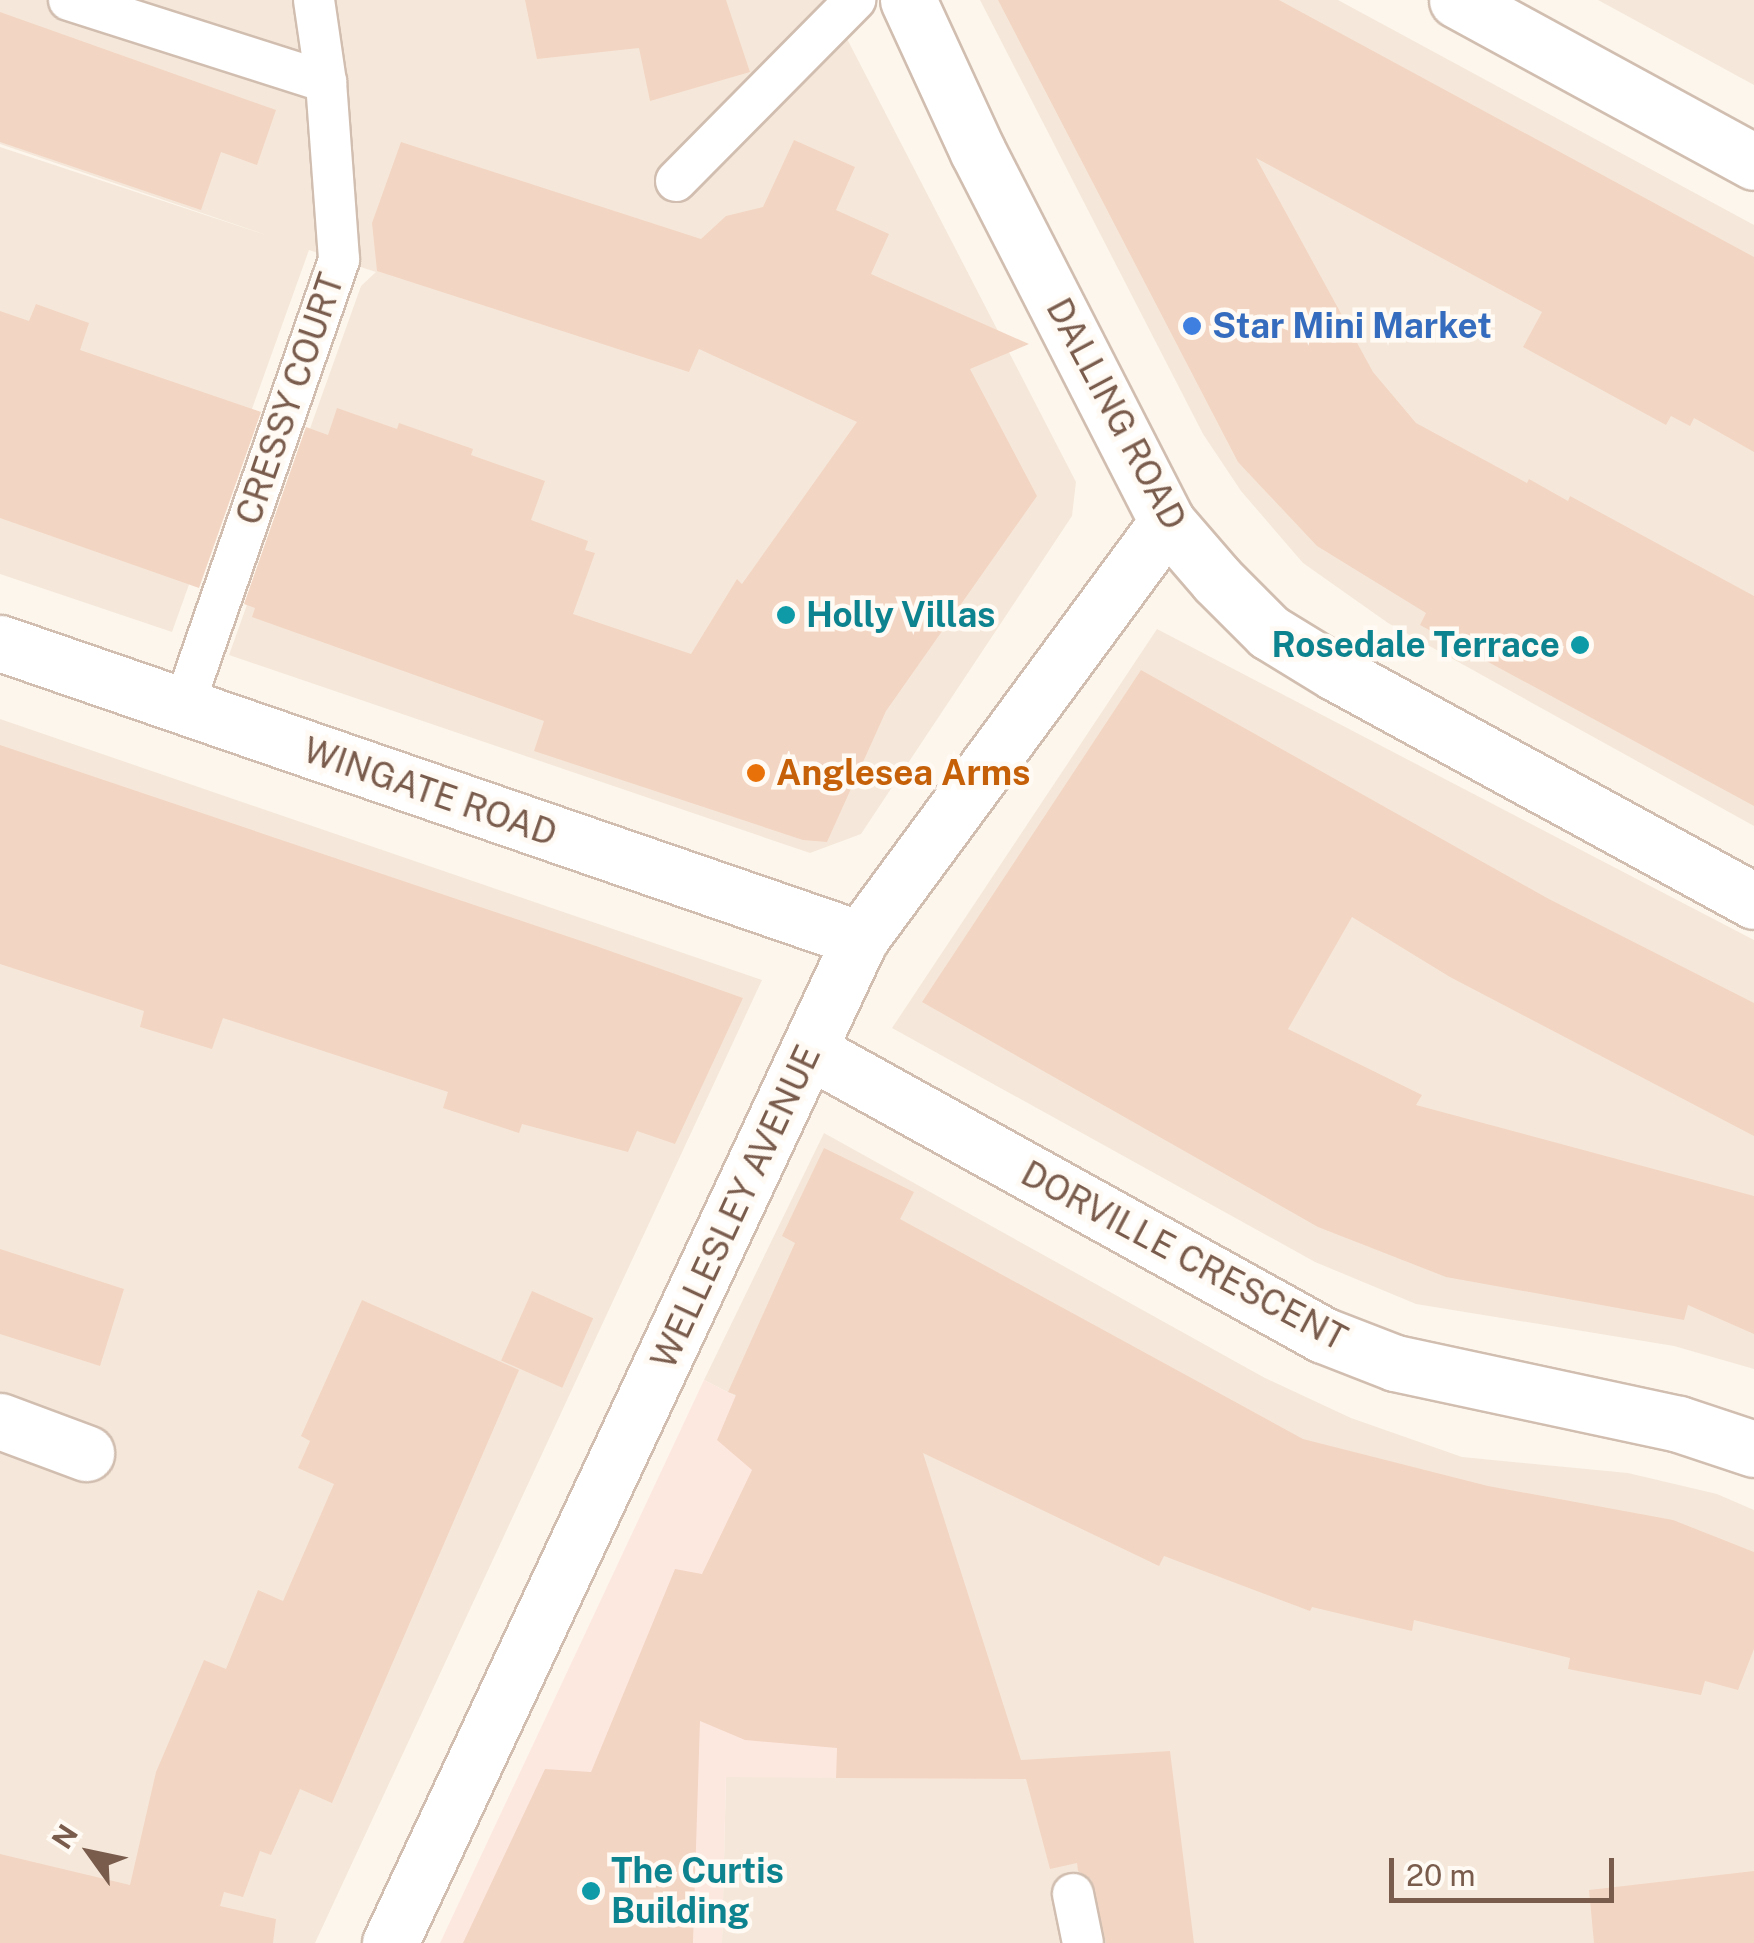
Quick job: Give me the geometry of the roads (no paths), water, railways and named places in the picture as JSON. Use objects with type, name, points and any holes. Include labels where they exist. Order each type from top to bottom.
[{"type":"street","name":"DALLING ROAD","points":[[908,0],[978,152],[1167,522],[1269,632],[1754,902]]},
{"type":"street","points":[[1458,0],[1754,162]]},
{"type":"street","name":"WELLESLEY AVENUE","points":[[390,1943],[860,939],[1167,522]]},
{"type":"street","name":"WINGATE ROAD","points":[[0,643],[860,939]]},
{"type":"street","name":"DORVILLE CRESCENT","points":[[810,1051],[1323,1336],[1395,1362],[1679,1424],[1754,1449]]},
{"type":"street","points":[[0,1421],[86,1453]]},
{"type":"lane","points":[[69,0],[326,82]]},
{"type":"lane","name":"CRESSY COURT","points":[[183,707],[339,260],[326,82],[314,0]]},
{"type":"lane","points":[[676,181],[855,0]]},
{"type":"lane","points":[[1073,1894],[1084,1943]]},
{"type":"place","name":"Star Mini Market","points":[[1192,326]]},
{"type":"place","name":"Holly Villas","points":[[786,615]]},
{"type":"place","name":"Rosedale Terrace","points":[[1580,645]]},
{"type":"place","name":"Anglesea Arms","points":[[756,773]]},
{"type":"place","name":"The Curtis Building","points":[[591,1891]]}]
